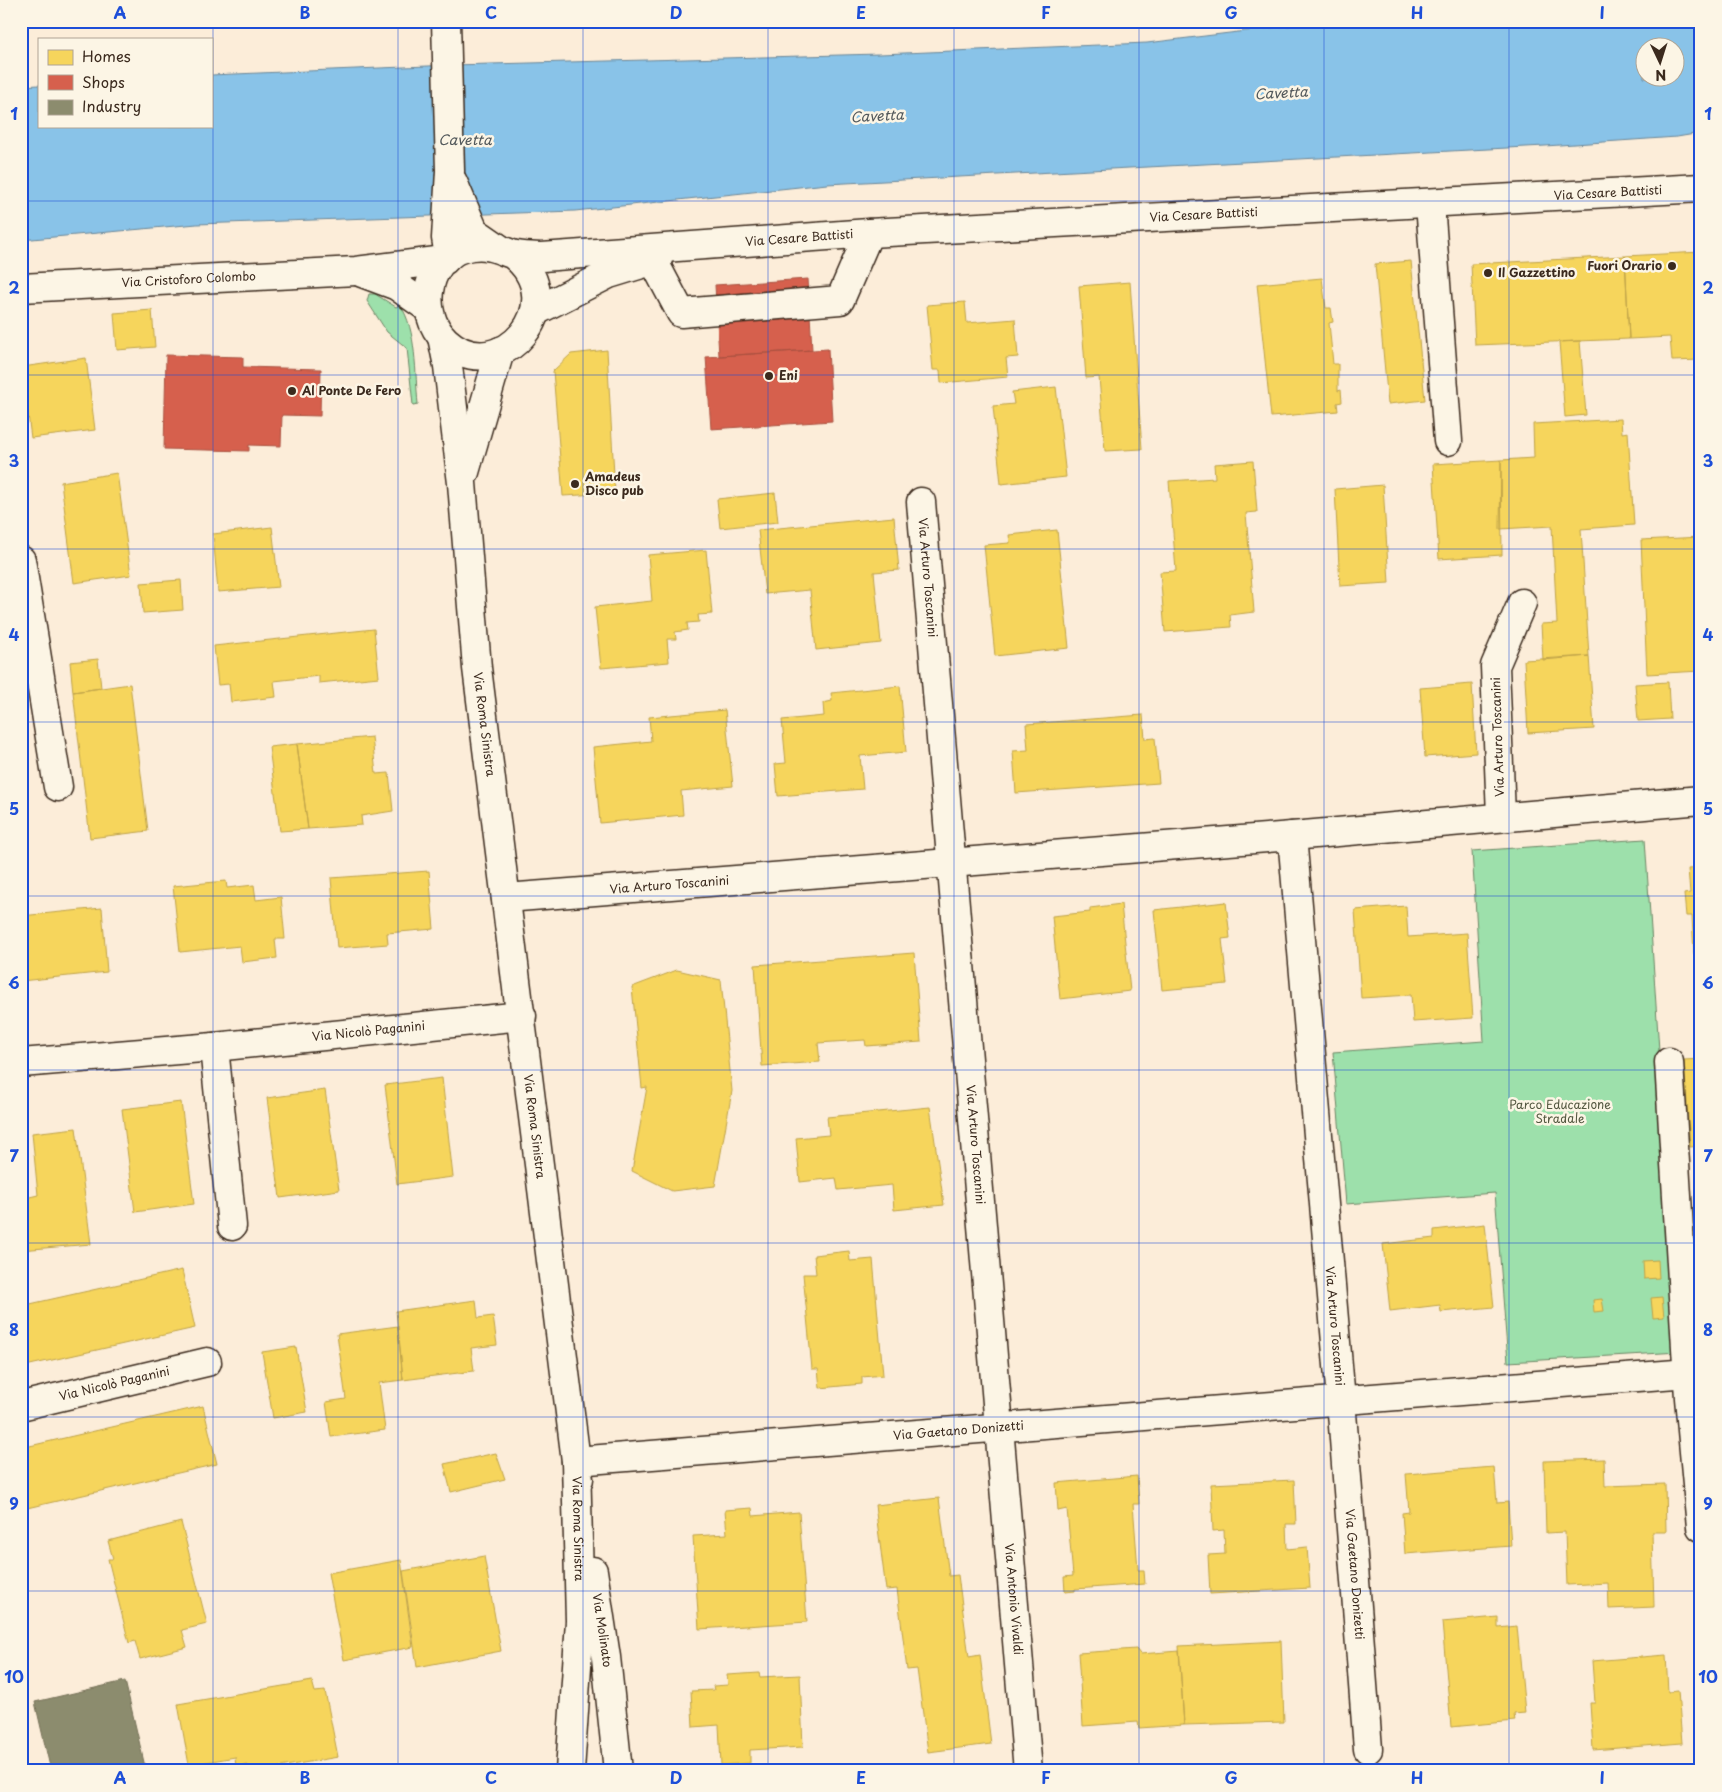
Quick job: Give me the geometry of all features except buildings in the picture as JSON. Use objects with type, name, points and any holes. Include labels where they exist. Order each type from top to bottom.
[{"type":"street","points":[[446,21],[450,171],[447,250],[431,280],[428,308],[433,324],[442,337],[453,346],[466,352],[487,354],[500,351],[520,338],[530,326],[536,311],[537,297],[533,280],[523,264],[474,231],[450,171]]},
{"type":"street","name":"Via Cesare Battisti","points":[[506,252],[542,257],[869,233],[1701,188]]},
{"type":"street","points":[[1430,204],[1448,441]]},
{"type":"street","points":[[653,260],[681,313],[840,300],[869,233]]},
{"type":"street","name":"Via Cesare Battisti","points":[[536,311],[609,274],[710,244]]},
{"type":"street","points":[[447,250],[483,246],[506,252]]},
{"type":"street","name":"Via Cristoforo Colombo","points":[[21,288],[356,272],[447,250]]},
{"type":"street","name":"Via Cristoforo Colombo","points":[[356,272],[397,286],[428,308]]},
{"type":"street","name":"Via Roma Sinistra","points":[[442,337],[448,366],[462,483],[477,668],[522,1016],[576,1461],[580,1621],[575,1720],[570,1771]]},
{"type":"street","name":"Via Roma Sinistra","points":[[462,483],[500,351]]},
{"type":"street","name":"Via Arturo Toscanini","points":[[921,502],[999,1428]]},
{"type":"street","points":[[21,560],[58,787]]},
{"type":"street","name":"Via Arturo Toscanini","points":[[1501,816],[1495,666],[1522,603]]},
{"type":"street","name":"Via Arturo Toscanini","points":[[506,898],[1292,836],[1501,816],[1701,800]]},
{"type":"street","name":"Via Arturo Toscanini","points":[[1292,836],[1341,1400]]},
{"type":"street","name":"Via Nicolò Paganini","points":[[21,1063],[214,1048],[522,1016]]},
{"type":"street","points":[[214,1048],[232,1226]]},
{"type":"street","points":[[1670,1062],[1694,1372],[1701,1528]]},
{"type":"street","name":"Via Nicolò Paganini","points":[[21,1406],[207,1362]]},
{"type":"street","name":"Via Gaetano Donizetti","points":[[576,1461],[1694,1372]]},
{"type":"street","name":"Via Gaetano Donizetti","points":[[1341,1400],[1368,1749]]},
{"type":"street","name":"Via Antonio Vivaldi","points":[[999,1428],[1028,1771]]},
{"type":"street","name":"Via Molinato","points":[[576,1461],[606,1657],[618,1771]]},
{"type":"green space","points":[[369,294],[375,294],[396,307],[400,305],[406,315],[412,339],[418,404],[413,405],[407,348],[387,332],[367,301]]},
{"type":"green space","name":"Parco Educazione Stradale","points":[[1645,839],[1679,1352],[1508,1362],[1495,1193],[1346,1204],[1333,1052],[1484,1041],[1472,851]]},
{"type":"water","name":"Cavetta","points":[[1329,21],[1701,21],[1701,133],[1677,137],[1545,146],[827,184],[575,211],[197,224],[21,240],[21,86],[38,85],[38,128],[212,128],[212,75],[452,65],[880,54],[1147,43]]},
{"type":"place","name":"Fuori Orario","points":[[1672,266]]},
{"type":"place","name":"Il Gazzettino","points":[[1488,273]]},
{"type":"place","name":"Eni","points":[[769,376]]},
{"type":"place","name":"Al Ponte De Fero","points":[[292,391]]},
{"type":"place","name":"Amadeus Disco pub","points":[[575,484]]}]
